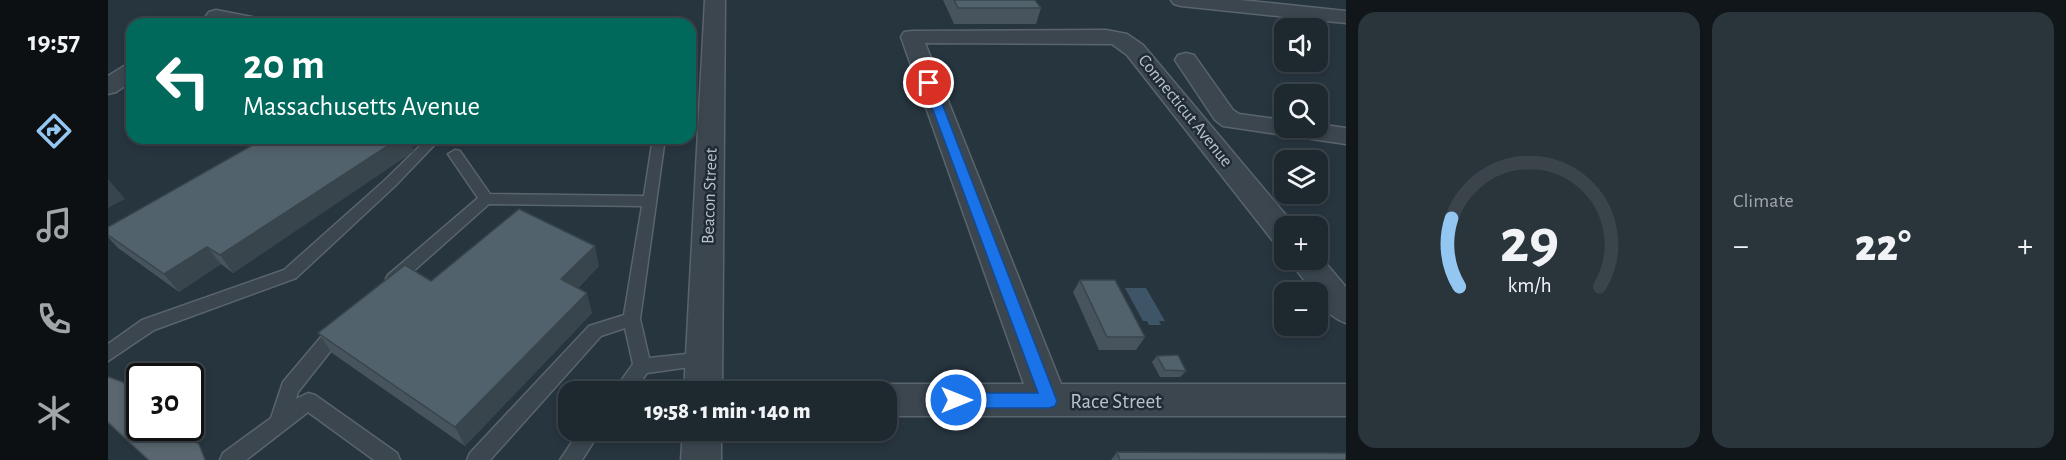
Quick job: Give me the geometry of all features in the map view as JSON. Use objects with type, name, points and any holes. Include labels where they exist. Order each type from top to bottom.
[{"type":"main road","points":[[108,396],[126,411]]},
{"type":"main road","points":[[159,441],[182,460]]},
{"type":"street","points":[[213,18],[241,0]]},
{"type":"street","name":"Beacon Street","points":[[704,381],[715,0]]},
{"type":"street","points":[[1181,0],[1346,16]]},
{"type":"street","name":"Connecticut Avenue","points":[[1049,401],[912,37],[1106,36],[1129,44],[1185,109],[1274,220]]},
{"type":"street","points":[[1186,60],[1224,115],[1232,121],[1346,136]]},
{"type":"street","points":[[108,87],[126,75]]},
{"type":"street","points":[[1313,270],[1346,310]]},
{"type":"street","name":"Race Street","points":[[897,400],[1346,400]]},
{"type":"street","points":[[701,460],[702,441]]},
{"type":"lane","points":[[108,354],[148,325],[221,297],[291,274],[429,144]]},
{"type":"lane","points":[[642,366],[632,319],[658,144]]},
{"type":"lane","points":[[456,154],[486,199]]},
{"type":"lane","points":[[382,290],[486,199],[650,201]]},
{"type":"lane","points":[[477,460],[596,331],[632,319]]},
{"type":"lane","points":[[279,422],[290,388],[331,335],[348,320]]},
{"type":"lane","points":[[630,381],[642,366],[705,359]]},
{"type":"lane","points":[[230,460],[308,401],[390,460]]},
{"type":"lane","points":[[570,460],[584,441]]},
{"type":"water","points":[[1125,288],[1146,288],[1165,321],[1159,321],[1161,325],[1149,325],[1147,321],[1143,321]]},
{"type":"building","points":[[954,0],[1035,0],[1041,8],[958,8]]},
{"type":"building","points":[[254,144],[391,144],[220,255],[207,247],[164,274],[108,235],[108,227]]},
{"type":"building","points":[[519,209],[595,246],[561,279],[587,293],[455,427],[318,333],[405,265],[431,281]]},
{"type":"building","points":[[1080,280],[1115,280],[1145,337],[1107,337]]},
{"type":"building","points":[[1178,355],[1186,371],[1165,370],[1157,356]]},
{"type":"building","points":[[1117,452],[1346,453],[1346,460],[1120,460]]},
{"type":"route","points":[[929,83],[1049,401],[956,400]]}]
